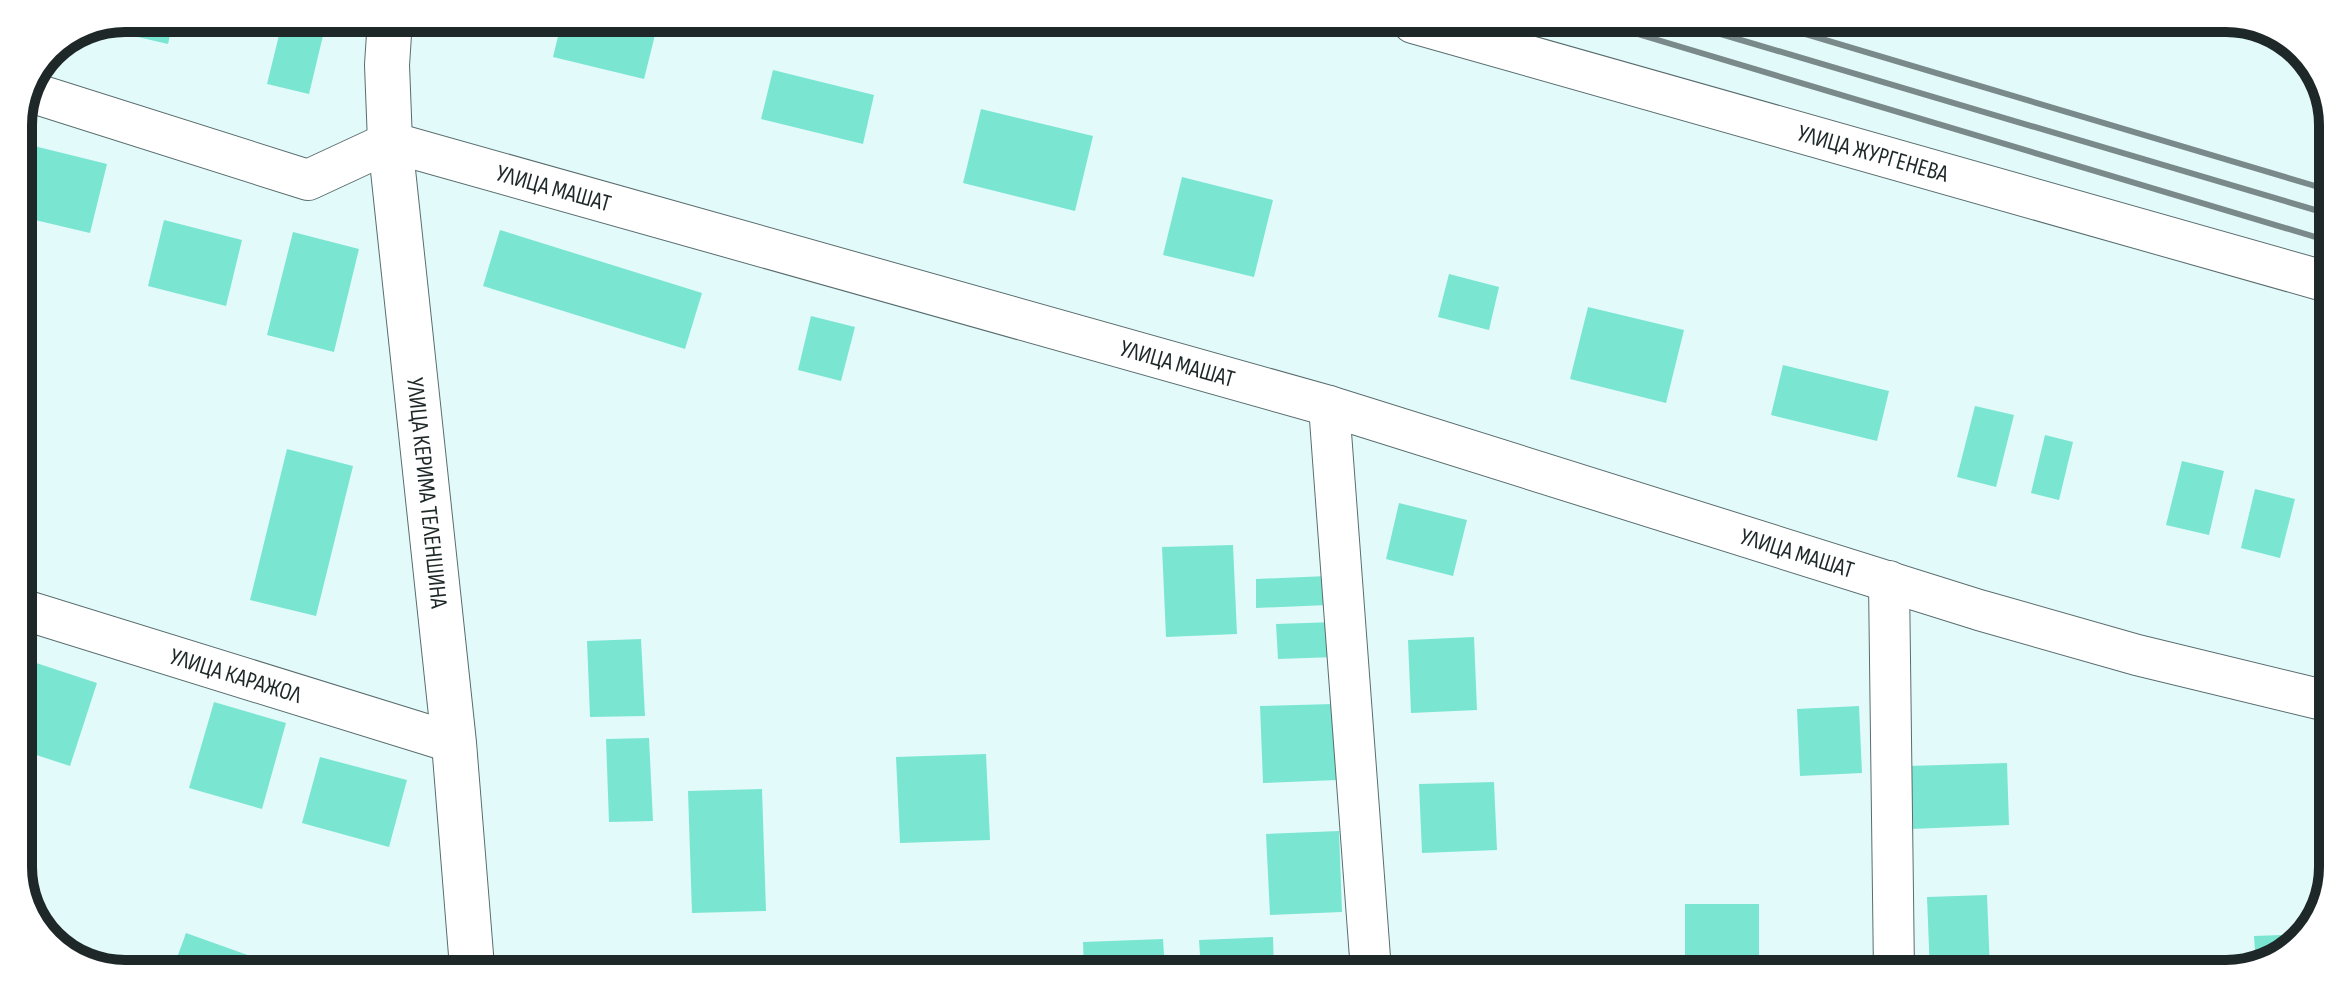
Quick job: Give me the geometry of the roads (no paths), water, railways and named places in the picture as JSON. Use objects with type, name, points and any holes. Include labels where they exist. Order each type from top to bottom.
[{"type":"street","name":"УЛИЦА КЕРИМА ТЕЛЕНШИНА","points":[[389,32],[387,65],[390,142],[454,743],[471,960]]},
{"type":"street","name":"УЛИЦА ЖУРГЕНЕВА","points":[[1445,32],[2319,280]]},
{"type":"street","points":[[38,94],[308,180],[390,142]]},
{"type":"street","name":"УЛИЦА МАШАТ","points":[[390,142],[1329,406],[2137,655],[2319,699]]},
{"type":"street","points":[[1329,406],[1370,960]]},
{"type":"street","points":[[1889,581],[1894,960]]},
{"type":"street","name":"УЛИЦА КАРАЖОЛ","points":[[32,612],[454,743]]},
{"type":"railway","points":[[1631,32],[2319,238]]},
{"type":"railway","points":[[1714,32],[2319,211]]},
{"type":"railway","points":[[1799,32],[2319,187]]}]
